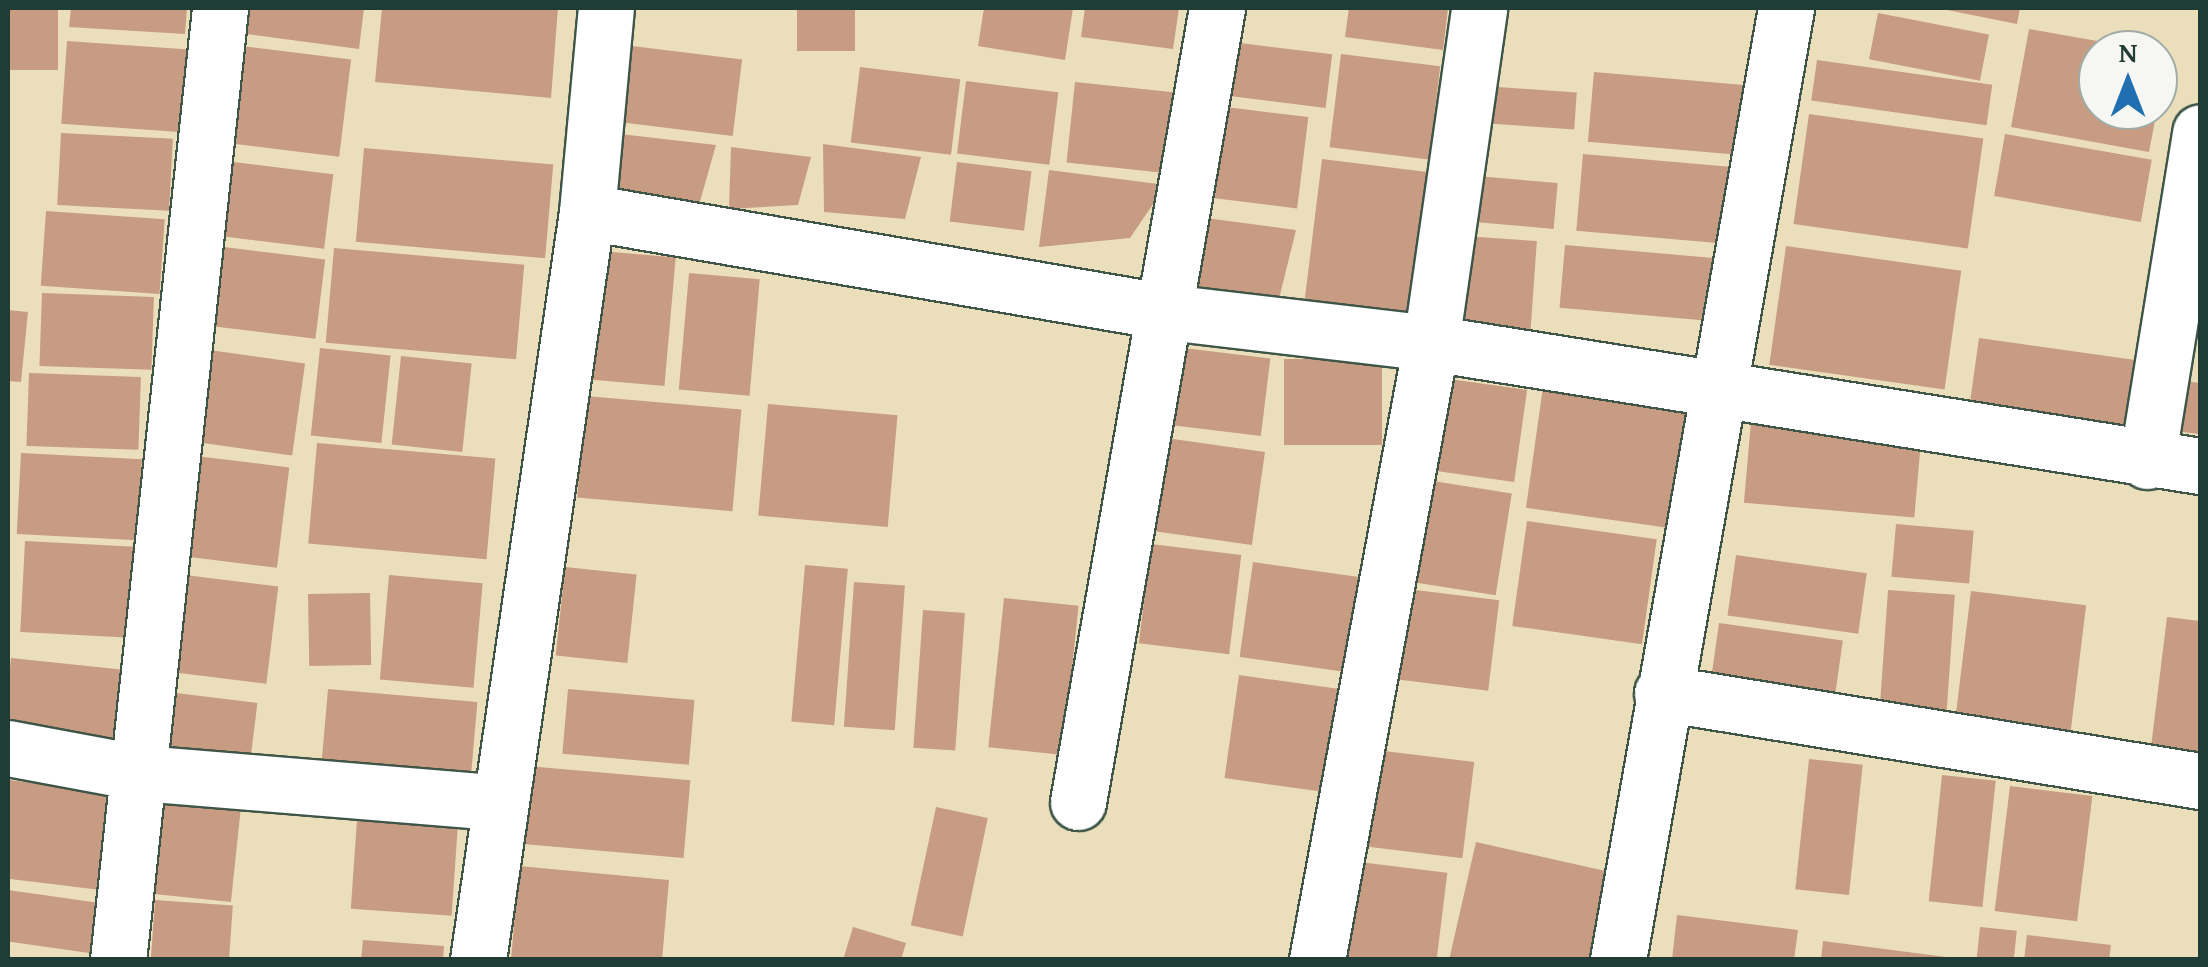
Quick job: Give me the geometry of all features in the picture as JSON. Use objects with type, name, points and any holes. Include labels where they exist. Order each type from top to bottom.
[{"type":"street","points":[[118,960],[141,774],[220,8]]},
{"type":"street","points":[[478,960],[496,802],[587,212],[606,8]]},
{"type":"street","points":[[1078,802],[1167,312],[1217,8]]},
{"type":"street","points":[[1317,960],[1431,343],[1480,8]]},
{"type":"street","points":[[1618,960],[1662,693],[1723,391],[1786,8]]},
{"type":"street","points":[[2147,461],[2200,132]]},
{"type":"street","points":[[587,212],[1167,312],[1431,343],[2147,461],[2200,466]]},
{"type":"street","points":[[1662,693],[2200,781]]},
{"type":"street","points":[[8,748],[141,774],[496,802]]},
{"type":"building","points":[[8,8],[58,8],[58,70],[8,70]]},
{"type":"building","points":[[71,8],[187,8],[185,34],[69,27]]},
{"type":"building","points":[[235,8],[364,8],[359,49],[232,32]]},
{"type":"building","points":[[382,8],[558,8],[551,98],[375,82]]},
{"type":"building","points":[[797,8],[855,8],[855,51],[797,51]]},
{"type":"building","points":[[984,8],[1073,8],[1065,60],[978,46]]},
{"type":"building","points":[[1085,8],[1179,8],[1173,49],[1081,37]]},
{"type":"building","points":[[1349,8],[1448,8],[1443,50],[1345,37]]},
{"type":"building","points":[[1937,8],[2020,8],[2017,24]]},
{"type":"building","points":[[1878,13],[1989,35],[1980,81],[1869,59]]},
{"type":"building","points":[[2029,29],[2078,38],[2078,130],[2153,130],[2149,152],[2011,127]]},
{"type":"building","points":[[67,41],[189,50],[183,132],[61,124]]},
{"type":"building","points":[[1224,41],[1332,54],[1326,108],[1217,95]]},
{"type":"building","points":[[233,45],[351,60],[339,157],[221,142]]},
{"type":"building","points":[[624,45],[742,60],[733,136],[615,121]]},
{"type":"building","points":[[1341,54],[1440,66],[1429,159],[1330,147]]},
{"type":"building","points":[[1817,60],[1992,85],[1987,125],[1811,101]]},
{"type":"building","points":[[860,67],[960,79],[951,155],[851,142]]},
{"type":"building","points":[[1594,72],[1749,86],[1743,155],[1588,142]]},
{"type":"building","points":[[966,81],[1058,92],[1049,165],[957,153]]},
{"type":"building","points":[[1075,82],[1173,92],[1165,173],[1067,163]]},
{"type":"building","points":[[1484,86],[1577,92],[1574,129],[1481,123]]},
{"type":"building","points":[[1226,107],[1308,117],[1297,208],[1215,198]]},
{"type":"building","points":[[1809,114],[1983,138],[1968,248],[1794,224]]},
{"type":"building","points":[[61,133],[173,139],[169,211],[57,205]]},
{"type":"building","points":[[620,134],[716,145],[699,205],[619,193]]},
{"type":"building","points":[[2005,134],[2152,160],[2141,222],[1994,196]]},
{"type":"building","points":[[823,144],[921,157],[905,219],[824,212]]},
{"type":"building","points":[[731,147],[811,157],[798,205],[729,209]]},
{"type":"building","points":[[364,148],[553,165],[545,258],[356,242]]},
{"type":"building","points":[[1583,154],[1732,167],[1726,244],[1576,231]]},
{"type":"building","points":[[1322,159],[1427,172],[1409,323],[1303,310]]},
{"type":"building","points":[[233,162],[333,174],[324,249],[224,236]]},
{"type":"building","points":[[957,162],[1031,171],[1024,231],[950,222]]},
{"type":"building","points":[[1049,170],[1166,185],[1130,238],[1039,247]]},
{"type":"building","points":[[1465,175],[1558,183],[1554,229],[1461,221]]},
{"type":"building","points":[[46,211],[165,219],[159,294],[41,286]]},
{"type":"building","points":[[1198,217],[1296,230],[1279,299],[1191,293]]},
{"type":"building","points":[[1464,236],[1537,241],[1530,332],[1458,327]]},
{"type":"building","points":[[1565,245],[1713,258],[1708,321],[1560,308]]},
{"type":"building","points":[[216,246],[325,259],[315,339],[206,325]]},
{"type":"building","points":[[1786,246],[1961,271],[1945,389],[1769,365]]},
{"type":"building","points":[[334,248],[524,265],[516,359],[326,343]]},
{"type":"building","points":[[601,251],[676,258],[664,386],[590,380]]},
{"type":"building","points":[[689,273],[760,279],[750,396],[679,390]]},
{"type":"building","points":[[42,293],[154,297],[151,370],[39,366]]},
{"type":"building","points":[[8,310],[28,312],[21,382],[8,381]]},
{"type":"building","points":[[1979,338],[2135,360],[2126,427],[1970,405]]},
{"type":"building","points":[[320,348],[391,355],[381,443],[311,436]]},
{"type":"building","points":[[1184,348],[1270,359],[1261,436],[1174,425]]},
{"type":"building","points":[[209,350],[305,363],[292,456],[196,442]]},
{"type":"building","points":[[401,356],[472,363],[462,452],[392,445]]},
{"type":"building","points":[[1284,359],[1382,359],[1382,445],[1284,445]]},
{"type":"building","points":[[29,373],[141,377],[138,450],[26,446]]},
{"type":"building","points":[[1435,377],[1527,390],[1514,482],[1422,469]]},
{"type":"building","points":[[2179,380],[2200,383],[2200,434],[2173,431]]},
{"type":"building","points":[[1543,387],[1694,408],[1677,529],[1526,508]]},
{"type":"building","points":[[586,396],[741,410],[733,511],[577,498]]},
{"type":"building","points":[[768,404],[898,415],[888,527],[758,516]]},
{"type":"building","points":[[1751,422],[1921,437],[1914,518],[1744,503]]},
{"type":"building","points":[[1159,437],[1265,452],[1252,545],[1146,530]]},
{"type":"building","points":[[317,443],[495,459],[487,559],[308,544]]},
{"type":"building","points":[[21,453],[142,459],[138,540],[17,534]]},
{"type":"building","points":[[196,456],[289,467],[277,568],[184,556]]},
{"type":"building","points":[[1414,478],[1512,493],[1496,595],[1398,580]]},
{"type":"building","points":[[1527,521],[1657,539],[1642,644],[1512,626]]},
{"type":"building","points":[[1896,524],[1974,531],[1969,584],[1891,577]]},
{"type":"building","points":[[25,541],[140,547],[135,638],[20,632]]},
{"type":"building","points":[[1151,544],[1241,555],[1229,654],[1139,643]]},
{"type":"building","points":[[1736,555],[1867,573],[1858,634],[1728,615]]},
{"type":"building","points":[[1253,562],[1368,578],[1355,673],[1240,657]]},
{"type":"building","points":[[805,565],[848,569],[834,725],[791,721]]},
{"type":"building","points":[[565,567],[637,575],[627,663],[556,656]]},
{"type":"building","points":[[185,575],[278,586],[266,684],[173,672]]},
{"type":"building","points":[[389,575],[483,583],[473,688],[380,680]]},
{"type":"building","points":[[854,582],[905,586],[895,730],[844,727]]},
{"type":"building","points":[[1399,588],[1499,600],[1488,691],[1388,678]]},
{"type":"building","points":[[1888,590],[1955,595],[1946,722],[1879,718]]},
{"type":"building","points":[[1971,591],[2086,605],[2070,738],[1955,724]]},
{"type":"building","points":[[370,593],[371,665],[309,666],[308,594]]},
{"type":"building","points":[[1004,598],[1079,606],[1063,755],[988,747]]},
{"type":"building","points":[[923,610],[965,613],[955,751],[913,748]]},
{"type":"building","points":[[2167,617],[2200,621],[2200,753],[2151,747]]},
{"type":"building","points":[[1719,623],[1843,640],[1833,708],[1710,690]]},
{"type":"building","points":[[11,658],[123,670],[116,743],[8,732]]},
{"type":"building","points":[[1239,675],[1352,691],[1337,794],[1225,778]]},
{"type":"building","points":[[328,689],[477,702],[470,791],[320,778]]},
{"type":"building","points":[[568,689],[695,700],[689,765],[562,754]]},
{"type":"building","points":[[176,693],[257,703],[249,773],[167,763]]},
{"type":"building","points":[[1368,749],[1474,762],[1462,858],[1356,845]]},
{"type":"building","points":[[1809,759],[1863,765],[1849,895],[1795,889]]},
{"type":"building","points":[[527,766],[690,780],[684,858],[520,844]]},
{"type":"building","points":[[1942,775],[1996,781],[1982,907],[1929,901]]},
{"type":"building","points":[[9,780],[129,795],[117,892],[8,879]]},
{"type":"building","points":[[161,783],[243,792],[231,902],[149,893]]},
{"type":"building","points":[[2010,786],[2092,796],[2077,921],[1995,911]]},
{"type":"building","points":[[358,806],[459,813],[452,916],[351,909]]},
{"type":"building","points":[[936,807],[988,818],[963,936],[911,925]]},
{"type":"building","points":[[1476,842],[1619,874],[1600,960],[1449,960]]},
{"type":"building","points":[[1359,862],[1447,873],[1437,960],[1347,958]]},
{"type":"building","points":[[519,866],[669,880],[662,960],[511,960]]},
{"type":"building","points":[[8,890],[114,905],[107,955],[8,942]]},
{"type":"building","points":[[155,900],[233,905],[229,960],[151,960]]},
{"type":"building","points":[[1677,915],[1798,930],[1794,960],[1672,960]]},
{"type":"building","points":[[853,927],[906,943],[901,960],[843,960]]},
{"type":"building","points":[[1980,927],[2017,931],[2014,960],[1977,960]]},
{"type":"building","points":[[2027,935],[2111,945],[2109,960],[2024,960]]},
{"type":"building","points":[[363,940],[444,946],[443,960],[361,960]]},
{"type":"building","points":[[1823,941],[1946,957],[1946,960],[1821,960]]}]
